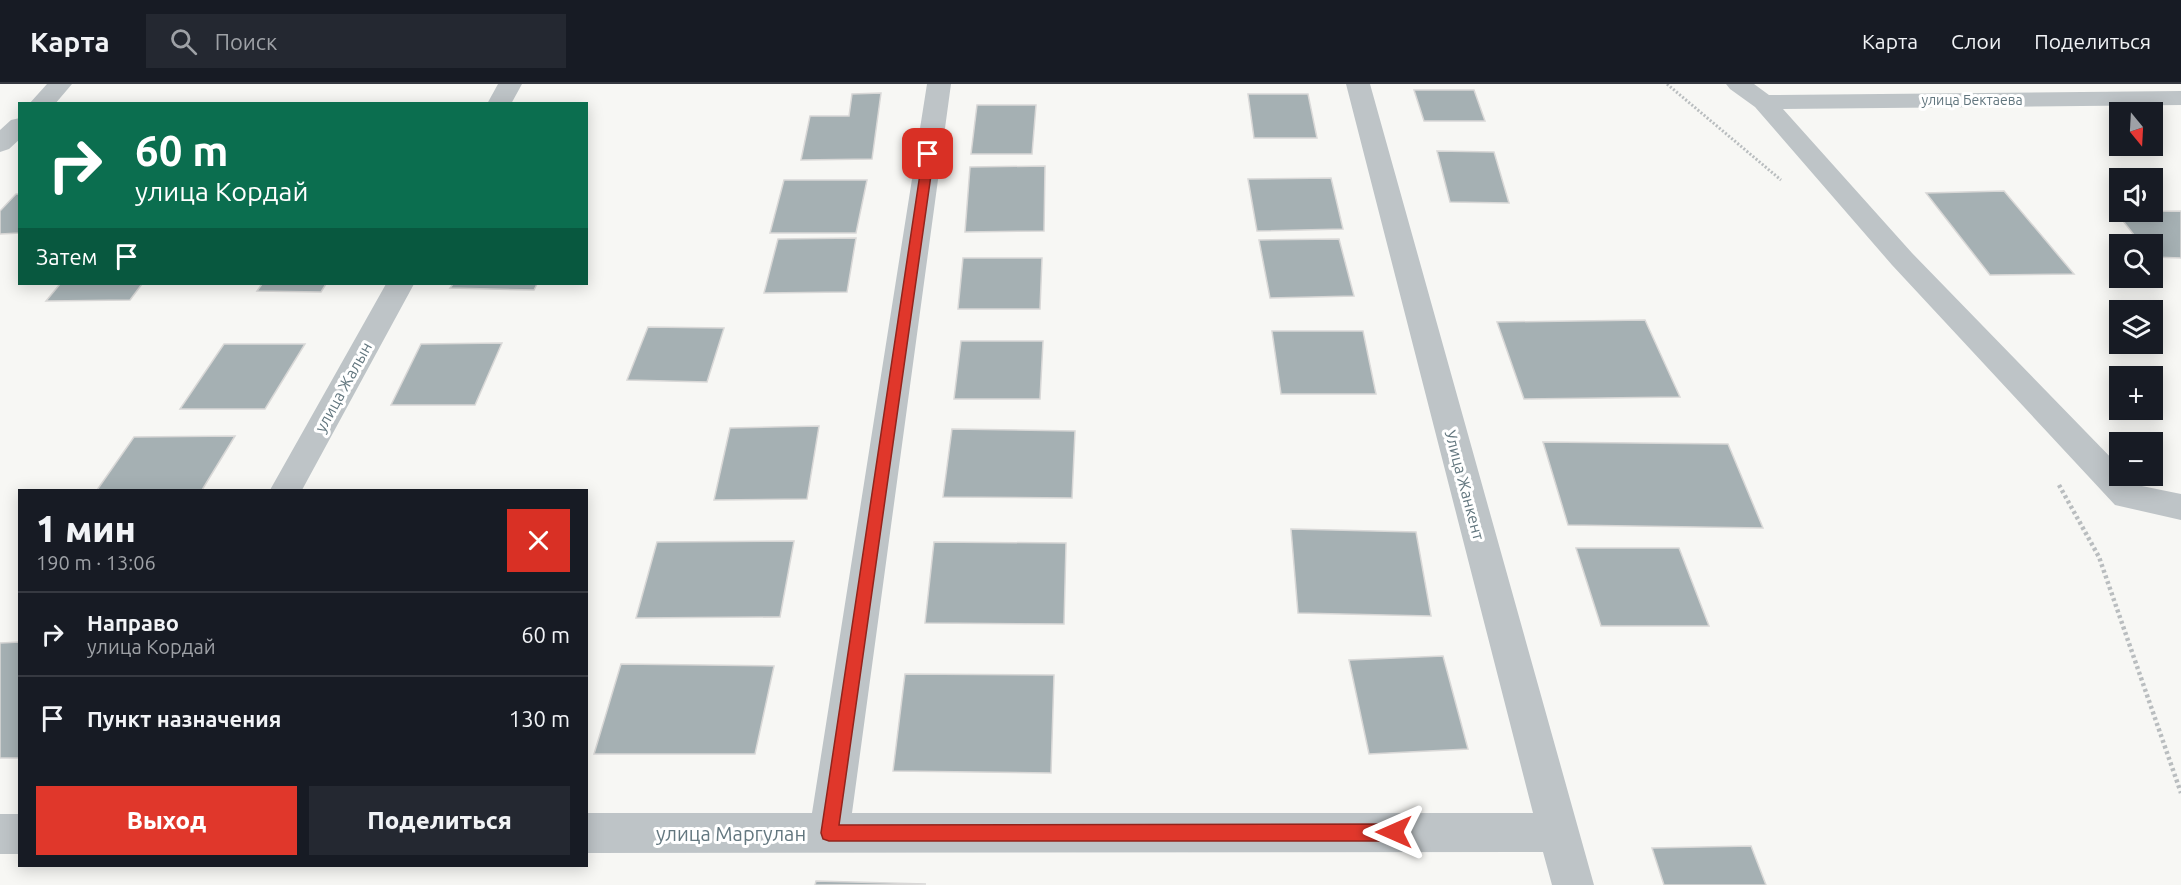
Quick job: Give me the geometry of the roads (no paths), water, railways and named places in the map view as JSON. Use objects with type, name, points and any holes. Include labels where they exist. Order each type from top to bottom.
[{"type":"street","points":[[43,102],[60,84]]},
{"type":"street","points":[[500,102],[510,84]]},
{"type":"street","points":[[829,833],[939,84]]},
{"type":"street","name":"Улица Жанкент","points":[[1358,84],[1573,885]]},
{"type":"street","points":[[1738,84],[1764,102],[1902,259],[2127,496],[2181,507]]},
{"type":"street","name":"улица Бектаева","points":[[1764,102],[2181,98]]},
{"type":"street","points":[[0,144],[18,126]]},
{"type":"street","name":"улица Жалын","points":[[287,489],[399,285]]},
{"type":"street","name":"улица Маргулан","points":[[588,833],[1559,832]]},
{"type":"street","points":[[0,834],[18,834]]}]
